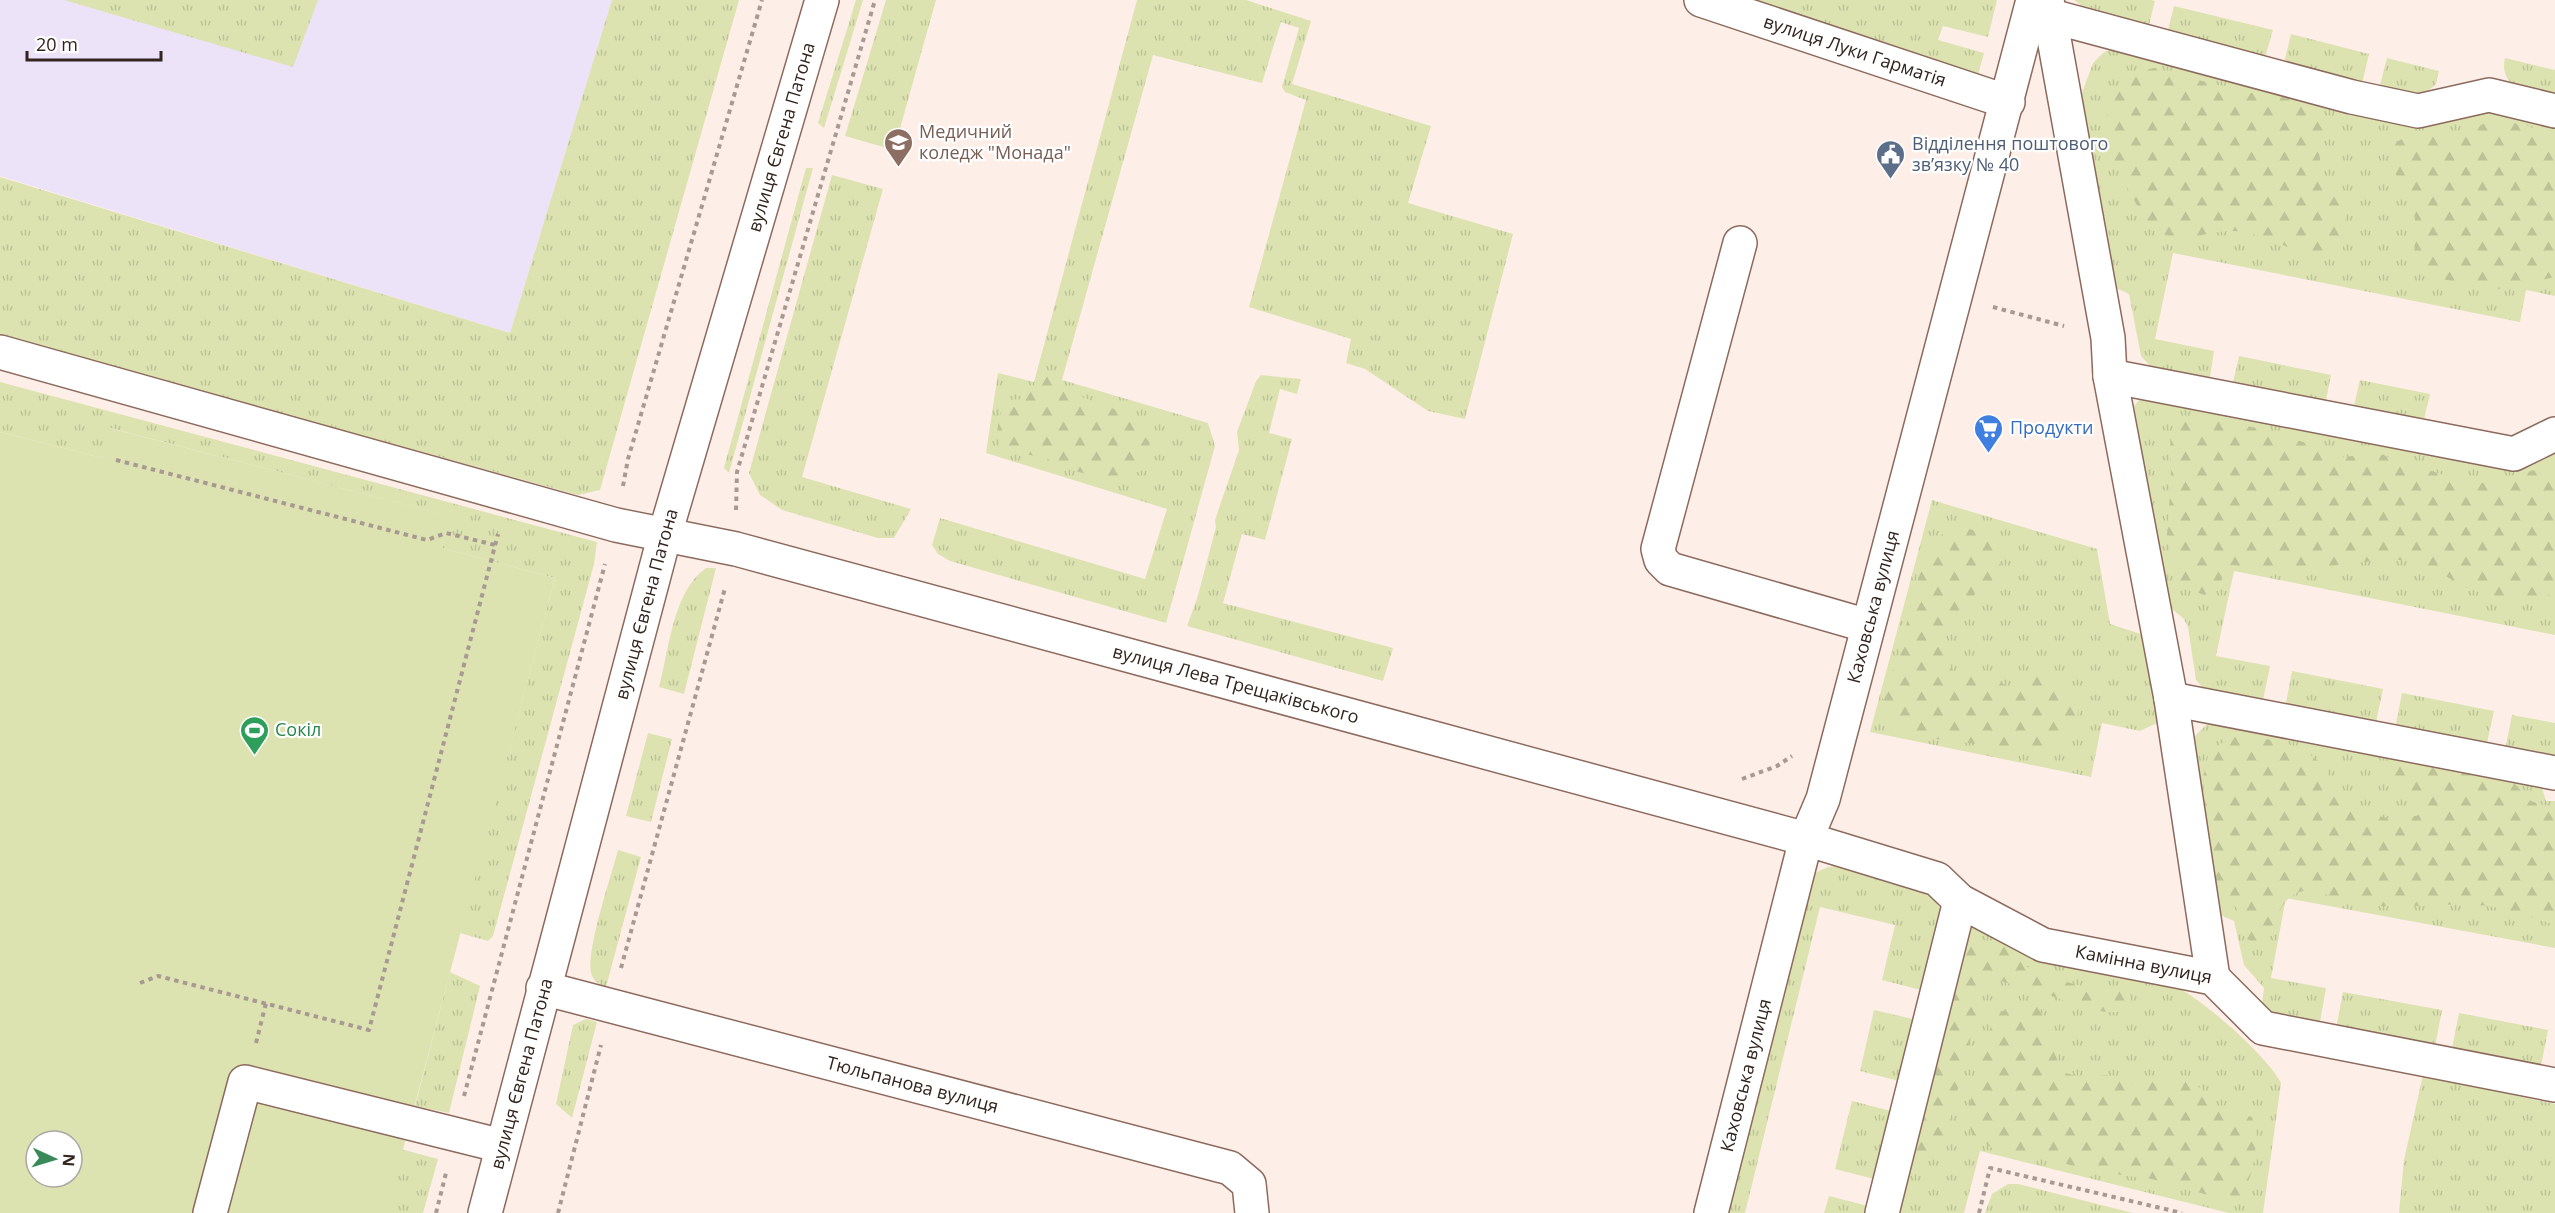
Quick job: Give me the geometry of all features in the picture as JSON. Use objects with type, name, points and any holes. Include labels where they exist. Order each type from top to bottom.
[{"type":"street","name":"вулиця Євгена Патона","points":[[486,1213],[543,988],[665,534],[822,0]]},
{"type":"street","name":"вулиця Луки Гарматія","points":[[1701,0],[2008,102]]},
{"type":"street","name":"Каховська вулиця","points":[[1711,1213],[1806,838],[1823,799],[1954,297],[2008,102],[2044,5]]},
{"type":"street","points":[[2213,978],[2171,699],[2110,376],[2108,338],[2044,5],[2352,97],[2418,111],[2489,95],[2555,111]]},
{"type":"street","points":[[1740,243],[1658,549],[1661,560],[1670,569],[1868,626]]},
{"type":"street","name":"вулиця Лева Трещаківського","points":[[0,352],[616,525],[736,549],[1806,838]]},
{"type":"street","points":[[2110,376],[2514,454],[2555,434]]},
{"type":"street","points":[[2171,699],[2555,773]]},
{"type":"street","name":"Камінна вулиця","points":[[1806,838],[1937,879],[1960,901],[2043,945],[2213,978],[2263,1028],[2555,1084]]},
{"type":"street","points":[[1882,1213],[1960,901]]},
{"type":"street","name":"Тюльпанова вулиця","points":[[543,988],[1230,1168],[1249,1184],[1252,1213]]},
{"type":"street","points":[[210,1213],[245,1082],[502,1146]]},
{"type":"path","points":[[436,1213],[454,1134],[616,525],[628,459],[762,0]]},
{"type":"path","points":[[558,1213],[611,1007],[736,549],[737,472],[875,0]]},
{"type":"path","points":[[1954,297],[2108,338]]},
{"type":"path","points":[[116,460],[427,540],[446,533],[495,545]]},
{"type":"path","points":[[140,984],[158,976],[369,1030],[508,495]]},
{"type":"path","points":[[1979,1213],[1990,1168],[2182,1213]]},
{"type":"shaded area","points":[[0,0],[612,0],[510,333],[0,176]]},
{"type":"green space","points":[[64,0],[318,0],[293,67]]},
{"type":"green space","points":[[612,0],[739,0],[600,490],[578,495],[0,336],[0,177],[510,333]]},
{"type":"green space","points":[[856,0],[863,0],[824,128],[818,123]]},
{"type":"green space","points":[[886,0],[936,0],[894,150],[845,136]]},
{"type":"green space","points":[[1137,0],[1246,0],[1311,21],[1292,84],[1431,126],[1408,203],[1513,234],[1465,419],[1428,411],[1365,369],[1346,363],[1351,339],[1249,307],[1306,100],[1285,92],[1282,87],[1299,28],[1281,22],[1262,83],[1153,55],[1062,380],[1208,423],[1215,446],[1166,623],[950,561],[938,554],[932,545],[940,518],[1145,579],[1167,509],[986,453],[998,373],[1034,382]]},
{"type":"green space","points":[[1734,0],[1997,0],[1988,37],[1943,26],[1938,40],[1984,53],[1978,75]]},
{"type":"green space","points":[[2074,0],[2155,1],[2148,29],[2086,9]]},
{"type":"green space","points":[[2174,6],[2273,30],[2264,61],[2167,34]]},
{"type":"green space","points":[[2291,34],[2369,54],[2361,88],[2283,67]]},
{"type":"green space","points":[[2114,47],[2555,123],[2555,296],[2526,290],[2520,322],[2173,253],[2155,339],[2214,351],[2209,384],[2159,373],[2141,356],[2129,294],[2114,287],[2079,101],[2093,63],[2103,53]]},
{"type":"green space","points":[[2387,58],[2439,71],[2436,84],[2421,97],[2378,93]]},
{"type":"green space","points":[[2505,58],[2555,70],[2555,101],[2527,92],[2511,83],[2506,77]]},
{"type":"green space","points":[[2154,68],[2247,93],[2276,93],[2303,102],[2321,119],[2324,133],[2319,152],[2323,181],[2334,192],[2346,217],[2348,237],[2339,255],[2305,253],[2244,232],[2223,231],[2179,238],[2161,233],[2151,226],[2144,218],[2123,180],[2109,141],[2107,122],[2109,104],[2117,88],[2132,76]]},
{"type":"green space","points":[[2495,120],[2526,125],[2555,139],[2555,277],[2494,290],[2437,278],[2414,264],[2414,213],[2411,202],[2392,167],[2390,157],[2392,147],[2401,139],[2429,132],[2456,134]]},
{"type":"green space","points":[[806,168],[813,168],[729,473],[724,468]]},
{"type":"green space","points":[[832,175],[883,189],[802,477],[911,509],[894,538],[878,538],[782,510],[760,495],[749,473]]},
{"type":"green space","points":[[2239,356],[2331,375],[2325,405],[2232,387]]},
{"type":"green space","points":[[1054,369],[1065,391],[1112,408],[1133,420],[1150,443],[1143,470],[1112,481],[1064,468],[1044,457],[1014,453],[1006,455],[997,435],[1004,400],[1026,399],[1040,377]]},
{"type":"green space","points":[[1261,375],[1301,379],[1297,394],[1280,389],[1269,433],[1292,439],[1265,540],[1242,534],[1223,603],[1393,648],[1383,681],[1187,626],[1197,599],[1216,527],[1215,520],[1239,450],[1237,432],[1256,381]]},
{"type":"green space","points":[[2360,380],[2430,394],[2423,424],[2353,410]]},
{"type":"green space","points":[[0,382],[597,542],[594,564],[493,936],[488,941],[460,933],[555,578],[442,548],[449,516],[110,428],[102,458],[0,432]]},
{"type":"green space","points":[[2141,398],[2555,450],[2555,635],[2234,571],[2216,656],[2270,666],[2262,705],[2205,690],[2196,680],[2188,627],[2184,619],[2167,605],[2132,417],[2134,406]]},
{"type":"green space","points":[[2185,417],[2205,417],[2257,428],[2303,442],[2333,457],[2383,455],[2474,485],[2555,465],[2555,593],[2528,601],[2492,597],[2462,586],[2433,568],[2410,560],[2381,560],[2285,571],[2229,565],[2217,589],[2204,595],[2182,586],[2170,553],[2167,535],[2171,481],[2170,432]]},
{"type":"green space","name":"Сокіл","points":[[109,428],[450,516],[442,548],[555,578],[386,1213],[0,1213],[0,432],[102,458]]},
{"type":"green space","points":[[1932,500],[2097,549],[2110,624],[2144,635],[2159,722],[2140,731],[2102,723],[2091,777],[1870,732]]},
{"type":"green space","points":[[1958,526],[1991,539],[1999,552],[2001,573],[1964,604],[1952,621],[1942,649],[1955,674],[1997,681],[2014,689],[2040,667],[2066,687],[2078,707],[2077,718],[2063,741],[2050,753],[1911,736],[1891,722],[1882,696],[1897,660],[1924,557],[1943,533]]},
{"type":"green space","points":[[706,568],[716,568],[684,694],[659,687],[679,606],[695,578]]},
{"type":"green space","points":[[2292,671],[2383,689],[2375,727],[2285,708]]},
{"type":"green space","points":[[2402,693],[2494,711],[2486,747],[2395,729]]},
{"type":"green space","points":[[2512,715],[2555,723],[2555,757],[2505,750]]},
{"type":"green space","points":[[2209,722],[2541,784],[2546,801],[2555,801],[2555,948],[2286,898],[2271,978],[2326,988],[2319,1028],[2261,1012],[2264,988],[2244,965],[2234,921],[2218,914],[2192,739]]},
{"type":"green space","points":[[648,733],[672,739],[651,822],[626,816]]},
{"type":"green space","points":[[2237,736],[2258,738],[2298,748],[2323,766],[2333,785],[2345,798],[2364,811],[2385,817],[2419,815],[2418,807],[2411,795],[2381,772],[2390,761],[2440,765],[2514,783],[2531,801],[2555,809],[2555,925],[2496,907],[2366,905],[2306,891],[2291,896],[2285,902],[2265,939],[2259,945],[2245,938],[2236,907],[2219,897],[2208,855],[2203,777],[2208,756],[2220,744]]},
{"type":"green space","points":[[618,850],[641,857],[606,987],[592,975],[592,950]]},
{"type":"green space","points":[[1843,865],[1932,894],[1942,912],[1925,991],[1882,980],[1895,925],[1820,907],[1745,1213],[1723,1213],[1813,874],[1828,867]]},
{"type":"green space","points":[[1980,921],[2038,957],[2178,988],[2204,1005],[2250,1045],[2281,1083],[2263,1213],[2229,1213],[1980,1151],[1964,1213],[1890,1213],[1967,926]]},
{"type":"green space","points":[[1992,941],[2009,948],[2027,967],[2057,979],[2077,985],[2126,992],[2131,999],[2128,1011],[2091,1009],[1996,979],[1986,985],[1981,995],[1946,1137],[1939,1151],[1919,1157],[1912,1154],[1954,971],[1968,945]]},
{"type":"green space","points":[[450,972],[480,986],[449,1113],[415,1106]]},
{"type":"green space","points":[[2343,992],[2442,1010],[2435,1047],[2336,1029]]},
{"type":"green space","points":[[2017,1003],[2037,1007],[2042,1014],[2060,1071],[2082,1078],[2107,1075],[2128,1085],[2181,1078],[2202,1089],[2210,1100],[2222,1109],[2252,1117],[2255,1139],[2254,1162],[2247,1184],[2236,1203],[2152,1179],[2085,1170],[2052,1159],[1992,1148],[1972,1134],[1967,1116],[1985,1041],[1996,1015]]},
{"type":"green space","points":[[1874,1010],[1917,1020],[1903,1082],[1860,1071]]},
{"type":"green space","points":[[2459,1013],[2548,1030],[2541,1066],[2452,1049]]},
{"type":"green space","points":[[586,1019],[597,1022],[572,1118],[556,1104],[573,1025]]},
{"type":"green space","points":[[2423,1075],[2555,1104],[2555,1213],[2399,1213],[2404,1160]]},
{"type":"green space","points":[[1852,1101],[1895,1112],[1878,1180],[1835,1169]]},
{"type":"green space","points":[[282,1117],[438,1159],[423,1213],[257,1213]]},
{"type":"green space","points":[[2008,1184],[2018,1184],[2133,1213],[1985,1213],[1992,1194]]},
{"type":"green space","points":[[1829,1196],[1872,1207],[1870,1213],[1824,1213]]},
{"type":"place","name":"Медичний коледж \"Монада\"","points":[[898,168]]},
{"type":"place","name":"Відділення поштового зв’язку № 40","points":[[1891,180]]},
{"type":"place","name":"Продукти","points":[[1989,454]]},
{"type":"place","name":"Сокіл","points":[[254,756]]}]
